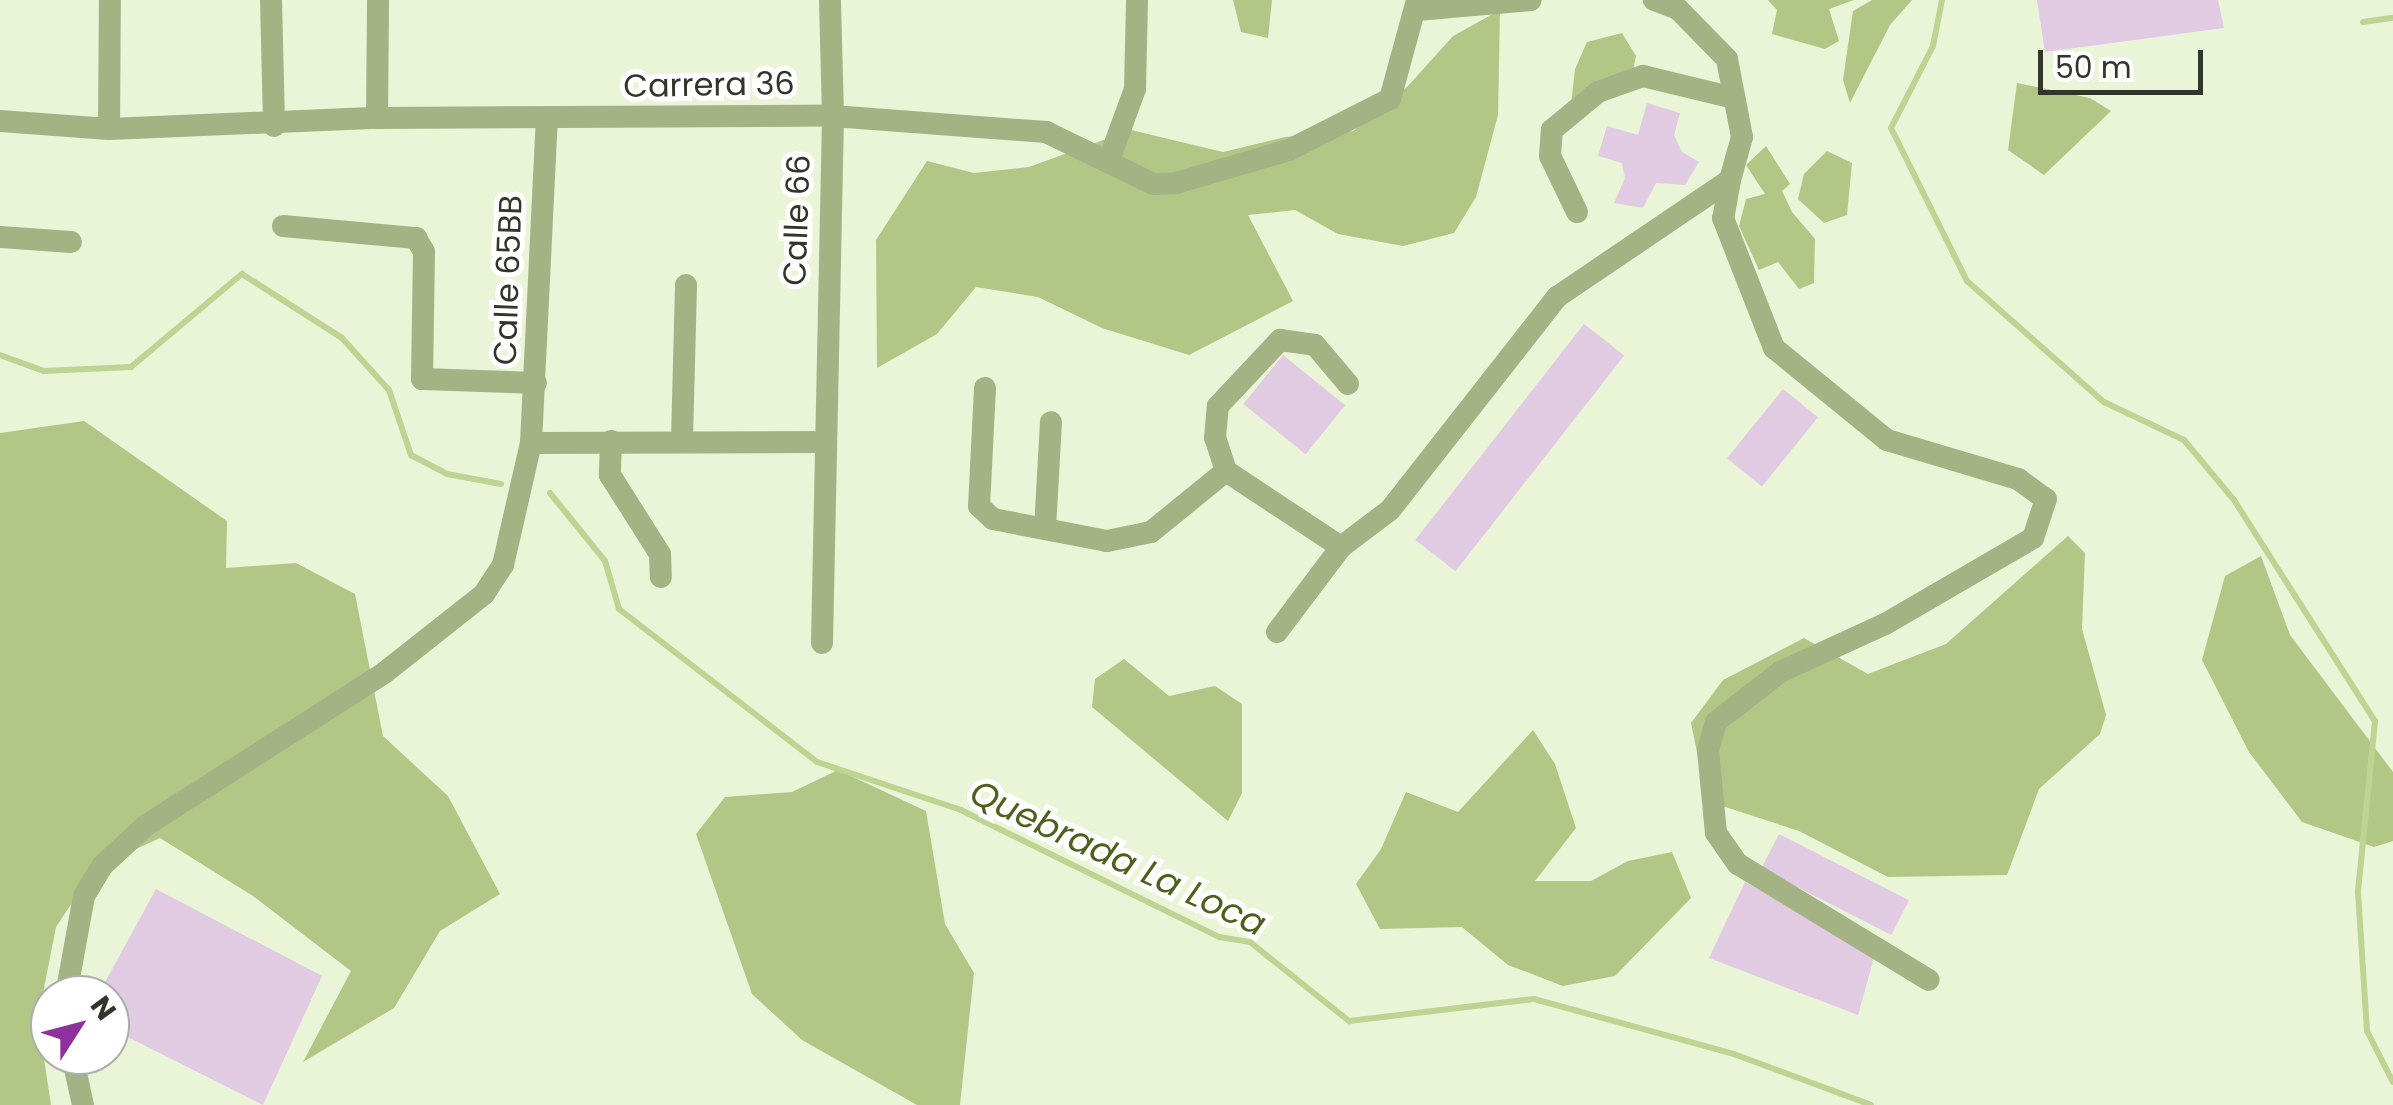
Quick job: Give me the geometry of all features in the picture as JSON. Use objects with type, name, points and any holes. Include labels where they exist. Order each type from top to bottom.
[{"type":"street","points":[[109,129],[110,0]]},
{"type":"street","points":[[271,0],[274,126]]},
{"type":"street","points":[[377,118],[378,0]]},
{"type":"street","name":"Calle 66","points":[[822,643],[822,442],[834,116],[830,0]]},
{"type":"street","points":[[1109,160],[1136,89],[1137,0]]},
{"type":"street","points":[[1417,5],[1532,0]]},
{"type":"street","points":[[1654,0],[1678,9],[1727,59],[1742,137],[1724,218],[1774,348],[1887,440],[2018,479],[2046,499],[2034,538],[1886,624],[1780,672],[1716,722],[1708,750],[1716,833],[1738,864],[1929,980]]},
{"type":"street","name":"Carrera 36","points":[[0,121],[109,129],[274,126],[377,118],[834,116],[1046,132],[1153,184],[1176,183],[1289,150],[1390,98],[1417,5]]},
{"type":"street","points":[[1577,212],[1550,156],[1552,130],[1598,92],[1643,76],[1734,98]]},
{"type":"street","name":"Calle 65BB","points":[[70,975],[84,896],[102,866],[145,826],[384,673],[484,594],[503,565],[531,442],[547,120]]},
{"type":"street","points":[[1277,632],[1341,547],[1390,510],[1557,297],[1730,180]]},
{"type":"street","points":[[283,226],[416,238],[424,252],[422,379],[536,383]]},
{"type":"street","points":[[0,237],[71,242]]},
{"type":"street","points":[[682,439],[686,285]]},
{"type":"street","points":[[1341,547],[1226,471],[1215,438],[1218,406],[1280,340],[1315,345],[1348,384]]},
{"type":"street","points":[[985,388],[980,506],[993,519],[1107,541],[1151,532],[1226,471]]},
{"type":"street","points":[[1045,529],[1051,422]]},
{"type":"street","points":[[611,440],[610,475],[652,539],[660,576]]},
{"type":"street","points":[[531,442],[822,442]]},
{"type":"street","points":[[76,1075],[83,1105]]},
{"type":"green space","points":[[1233,0],[1272,0],[1268,38],[1241,32]]},
{"type":"green space","points":[[1768,0],[1854,0],[1829,9],[1839,41],[1825,49],[1772,34],[1777,10]]},
{"type":"green space","points":[[1872,0],[1912,0],[1890,25],[1850,103],[1843,80],[1853,11]]},
{"type":"green space","points":[[1500,10],[1498,115],[1476,197],[1454,233],[1403,246],[1338,234],[1295,210],[1248,215],[1293,301],[1189,355],[1102,328],[1038,297],[976,287],[937,334],[877,368],[876,240],[927,161],[974,173],[1029,167],[1131,130],[1223,152],[1285,137],[1353,131],[1408,86],[1453,36]]},
{"type":"green space","points":[[1622,33],[1636,56],[1631,81],[1571,105],[1575,69],[1587,42]]},
{"type":"green space","points":[[2017,83],[2090,98],[2111,111],[2044,175],[2008,150]]},
{"type":"green space","points":[[1766,146],[1790,184],[1782,191],[1792,212],[1815,239],[1814,283],[1799,289],[1778,262],[1759,270],[1739,226],[1746,199],[1765,194],[1746,165]]},
{"type":"green space","points":[[1827,151],[1852,163],[1847,215],[1824,223],[1798,199],[1804,174]]},
{"type":"green space","points":[[84,421],[227,521],[226,568],[296,563],[355,594],[383,736],[448,796],[500,894],[440,931],[394,1008],[303,1062],[351,971],[253,896],[160,838],[95,868],[56,927],[47,975],[30,975],[30,1075],[46,1075],[51,1105],[0,1105],[0,433]]},
{"type":"green space","points":[[2068,536],[2085,553],[2082,629],[2106,715],[2100,734],[2039,789],[2007,875],[1888,877],[1799,831],[1707,801],[1691,723],[1723,680],[1804,638],[1868,674],[1946,644]]},
{"type":"green space","points":[[2261,556],[2290,635],[2393,772],[2393,841],[2374,847],[2302,822],[2249,752],[2202,660],[2225,576]]},
{"type":"green space","points":[[1124,659],[1169,696],[1215,686],[1242,704],[1242,793],[1228,821],[1092,707],[1095,679]]},
{"type":"green space","points":[[1533,730],[1555,764],[1576,828],[1535,881],[1591,881],[1628,861],[1672,852],[1691,898],[1615,976],[1563,986],[1508,965],[1462,927],[1380,929],[1356,884],[1381,849],[1406,792],[1458,812]]},
{"type":"green space","points":[[838,770],[926,811],[945,924],[974,973],[960,1105],[917,1105],[802,1040],[752,994],[696,834],[725,797],[792,792]]},
{"type":"building","points":[[2037,0],[2218,0],[2224,28],[2045,52]]},
{"type":"building","points":[[1647,103],[1680,113],[1674,135],[1682,152],[1699,162],[1685,185],[1656,183],[1643,208],[1614,203],[1625,178],[1622,163],[1598,156],[1607,126],[1638,135]]},
{"type":"building","points":[[1584,324],[1624,355],[1455,571],[1415,540]]},
{"type":"building","points":[[1283,355],[1345,405],[1306,454],[1243,404]]},
{"type":"building","points":[[1783,389],[1818,417],[1762,486],[1727,458]]},
{"type":"building","points":[[1779,834],[1909,900],[1891,935],[1761,869]]},
{"type":"building","points":[[1745,882],[1875,954],[1858,1015],[1709,958]]},
{"type":"building","points":[[156,889],[322,976],[263,1105],[130,1038],[130,975],[109,975]]},
{"type":"waterway","points":[[1942,0],[1933,46],[1891,128],[1967,281],[2104,402],[2184,440],[2234,500],[2375,721],[2358,892],[2367,1031],[2393,1082]]},
{"type":"waterway","points":[[2363,22],[2393,18]]},
{"type":"waterway","name":"Quebrada La Loca","points":[[0,355],[44,371],[131,367],[242,274],[342,338],[389,390],[411,455],[447,474],[501,484]]},
{"type":"waterway","name":"Quebrada La Loca","points":[[550,493],[605,561],[619,609],[817,762],[961,810],[1219,937],[1250,942],[1349,1021],[1534,999],[1734,1054],[1871,1105]]}]
